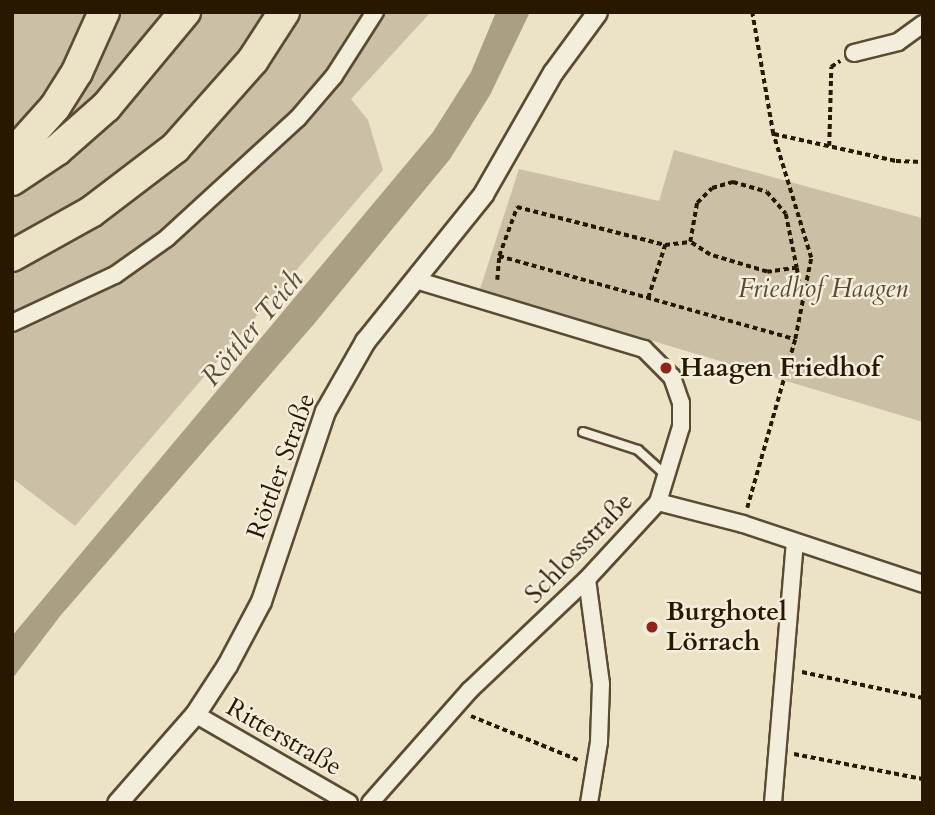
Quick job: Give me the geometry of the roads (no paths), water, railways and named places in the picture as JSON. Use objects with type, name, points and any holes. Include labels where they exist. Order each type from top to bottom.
[{"type":"highway","points":[[12,155],[55,107],[78,72],[104,12]]},
{"type":"highway","points":[[12,180],[57,150],[106,107],[184,12]]},
{"type":"highway","points":[[12,256],[91,212],[175,148],[253,60],[284,12]]},
{"type":"street","points":[[12,323],[115,275],[167,238],[298,118],[334,76],[375,12]]},
{"type":"street","name":"Röttler Straße","points":[[117,803],[195,714],[228,665],[261,601],[325,411],[365,341],[483,194],[553,72],[597,12]]},
{"type":"street","points":[[853,53],[898,42],[923,24]]},
{"type":"street","name":"Schlossstraße","points":[[370,803],[455,707],[587,579],[658,502],[668,477],[681,427],[681,403],[672,377],[655,356],[416,280]]},
{"type":"street","points":[[658,502],[743,524],[923,584]]},
{"type":"street","points":[[773,803],[794,543]]},
{"type":"street","points":[[587,579],[601,684],[595,766],[589,803]]},
{"type":"street","name":"Ritterstraße","points":[[195,714],[349,803]]},
{"type":"lane","points":[[583,432],[638,450],[668,477]]},
{"type":"place","name":"Haagen Friedhof","points":[[666,368]]},
{"type":"place","name":"Burghotel Lörrach","points":[[652,627]]},
{"type":"park label","name":"Friedhof Haagen","points":[[823,289]]},
{"type":"water label","name":"Röttler Teich","points":[[252,328]]}]
